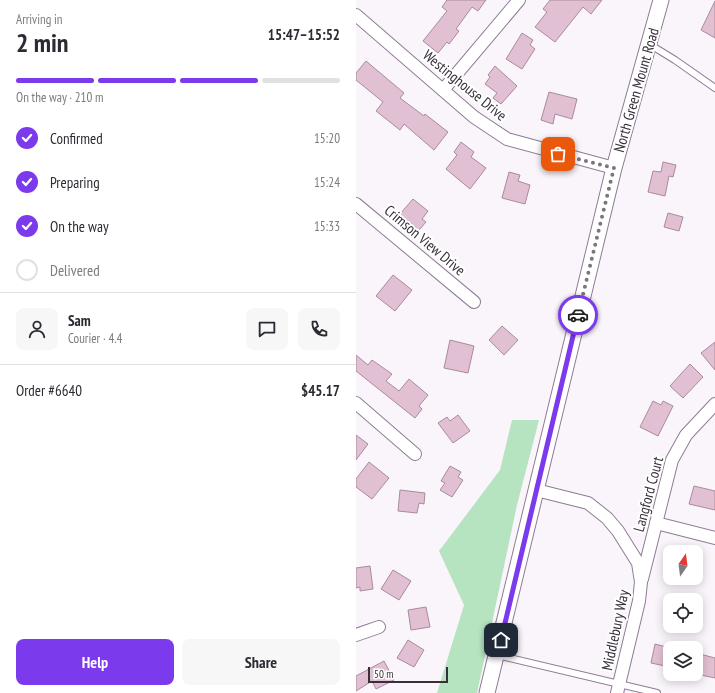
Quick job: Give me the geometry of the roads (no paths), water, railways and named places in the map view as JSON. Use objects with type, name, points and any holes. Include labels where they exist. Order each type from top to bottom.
[{"type":"street","points":[[443,90],[519,0]]},
{"type":"street","name":"North Green Mount Road","points":[[487,693],[498,654],[614,168],[661,0]]},
{"type":"street","name":"Westinghouse Drive","points":[[356,15],[474,117],[507,139],[614,168]]},
{"type":"street","name":"Crimson View Drive","points":[[356,204],[474,302]]},
{"type":"street","points":[[356,403],[415,454]]},
{"type":"street","name":"Langford Court","points":[[641,582],[672,460],[686,436],[715,404]]},
{"type":"street","name":"Middlebury Way","points":[[536,490],[588,503],[618,530],[638,563],[641,582],[639,601],[618,688]]},
{"type":"street","points":[[656,523],[715,538]]},
{"type":"street","points":[[356,635],[379,627]]},
{"type":"lane","points":[[649,44],[715,88]]},
{"type":"lane","points":[[498,654],[618,688],[657,693]]}]
